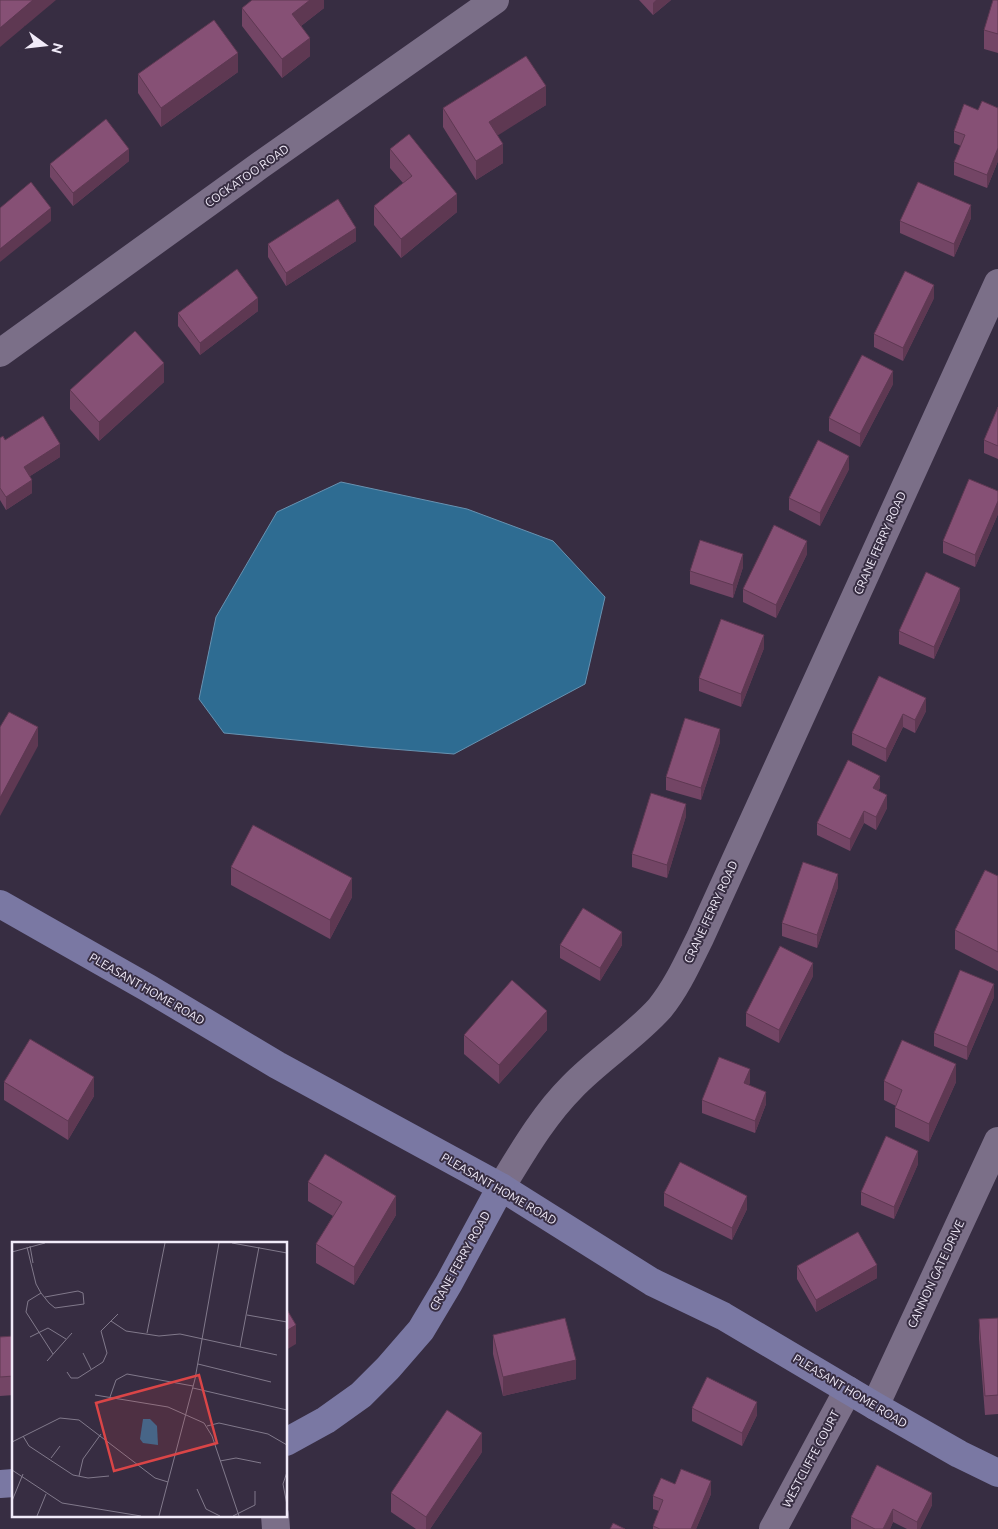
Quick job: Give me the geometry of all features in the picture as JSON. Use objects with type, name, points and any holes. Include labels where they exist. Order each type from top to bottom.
[{"type":"main road","name":"PLEASANT HOME ROAD","points":[[0,904],[277,1065],[501,1187],[652,1282],[723,1316],[875,1406],[998,1474]]},
{"type":"main road","name":"CRANE FERRY ROAD","points":[[288,1441],[326,1420],[361,1395],[388,1368],[421,1330],[501,1187]]},
{"type":"street","name":"COCKATOO ROAD","points":[[0,353],[259,166],[495,0]]},
{"type":"street","name":"CRANE FERRY ROAD","points":[[501,1187],[518,1158],[551,1112],[572,1088],[660,1008],[678,982],[700,938],[998,283]]},
{"type":"street","name":"CANNON GATE DRIVE","points":[[875,1406],[998,1141]]},
{"type":"street","name":"WESTCLIFFE COURT","points":[[773,1529],[848,1390]]},
{"type":"street","points":[[275,1516],[276,1529]]},
{"type":"water","points":[[341,482],[467,509],[553,541],[605,597],[585,684],[454,754],[224,733],[199,699],[216,617],[277,512]]},
{"type":"building","points":[[0,0],[33,0],[0,28]]},
{"type":"building","points":[[252,0],[310,0],[292,14],[310,38],[282,59],[242,8]]},
{"type":"building","points":[[993,0],[998,0],[998,34],[984,30]]},
{"type":"building","points":[[214,20],[238,53],[161,108],[138,74]]},
{"type":"building","points":[[526,56],[546,86],[489,122],[503,144],[476,161],[443,108]]},
{"type":"building","points":[[982,101],[998,108],[998,148],[987,175],[954,162],[965,135],[954,131],[964,104],[978,110]]},
{"type":"building","points":[[106,119],[129,149],[73,193],[50,164]]},
{"type":"building","points":[[409,134],[457,194],[401,239],[374,206],[412,176],[390,149]]},
{"type":"building","points":[[31,182],[51,208],[0,249],[0,208]]},
{"type":"building","points":[[918,182],[971,205],[954,244],[900,221]]},
{"type":"building","points":[[338,199],[356,228],[286,273],[268,244]]},
{"type":"building","points":[[237,269],[258,298],[200,343],[178,313]]},
{"type":"building","points":[[905,271],[934,285],[903,348],[874,334]]},
{"type":"building","points":[[135,331],[164,363],[99,422],[70,390]]},
{"type":"building","points":[[862,355],[893,371],[860,434],[829,418]]},
{"type":"building","points":[[998,407],[998,446],[984,440]]},
{"type":"building","points":[[43,416],[60,444],[24,467],[32,480],[6,497],[0,488],[0,438],[3,436],[5,440]]},
{"type":"building","points":[[818,440],[849,456],[820,513],[789,498]]},
{"type":"building","points":[[969,479],[998,491],[998,501],[975,555],[943,541]]},
{"type":"building","points":[[774,525],[807,541],[776,605],[743,589]]},
{"type":"building","points":[[700,540],[743,554],[733,585],[690,571]]},
{"type":"building","points":[[926,572],[960,588],[934,647],[899,631]]},
{"type":"building","points":[[721,619],[764,635],[741,694],[699,678]]},
{"type":"building","points":[[879,676],[926,698],[915,720],[903,714],[886,749],[852,733]]},
{"type":"building","points":[[9,712],[38,727],[0,798],[0,727]]},
{"type":"building","points":[[685,718],[720,729],[701,788],[666,777]]},
{"type":"building","points":[[848,760],[880,776],[873,788],[887,795],[876,817],[864,811],[850,839],[817,823]]},
{"type":"building","points":[[651,793],[686,804],[667,865],[632,854]]},
{"type":"building","points":[[253,825],[352,878],[330,920],[231,867]]},
{"type":"building","points":[[803,862],[838,874],[817,935],[782,923]]},
{"type":"building","points":[[985,870],[998,876],[998,952],[955,930]]},
{"type":"building","points":[[583,908],[622,932],[600,968],[560,945]]},
{"type":"building","points":[[780,946],[813,963],[779,1030],[746,1013]]},
{"type":"building","points":[[960,970],[994,984],[967,1047],[934,1033]]},
{"type":"building","points":[[512,980],[547,1011],[499,1065],[464,1035]]},
{"type":"building","points":[[30,1039],[94,1077],[68,1121],[4,1082]]},
{"type":"building","points":[[902,1040],[956,1064],[929,1124],[895,1108],[902,1090],[884,1081]]},
{"type":"building","points":[[719,1057],[750,1069],[744,1083],[766,1092],[755,1121],[702,1100]]},
{"type":"building","points":[[886,1136],[918,1151],[894,1207],[861,1192]]},
{"type":"building","points":[[325,1154],[396,1196],[354,1267],[316,1244],[342,1202],[308,1182]]},
{"type":"building","points":[[680,1162],[747,1196],[732,1228],[664,1193]]},
{"type":"building","points":[[858,1232],[877,1265],[816,1300],[797,1266]]},
{"type":"building","points":[[288,1311],[296,1325],[288,1330]]},
{"type":"building","points":[[565,1318],[576,1360],[503,1377],[493,1335]]},
{"type":"building","points":[[998,1318],[998,1395],[985,1396],[979,1319]]},
{"type":"building","points":[[12,1336],[12,1376],[0,1377],[0,1337]]},
{"type":"building","points":[[707,1377],[757,1402],[742,1433],[692,1408]]},
{"type":"building","points":[[447,1410],[482,1433],[426,1517],[391,1493]]},
{"type":"building","points":[[877,1465],[932,1493],[917,1522],[893,1509],[883,1529],[875,1529],[851,1517]]},
{"type":"building","points":[[681,1469],[711,1481],[691,1529],[660,1529],[653,1526],[663,1500],[653,1496],[661,1478],[675,1484]]},
{"type":"building","points":[[613,1523],[625,1529],[610,1529]]}]
